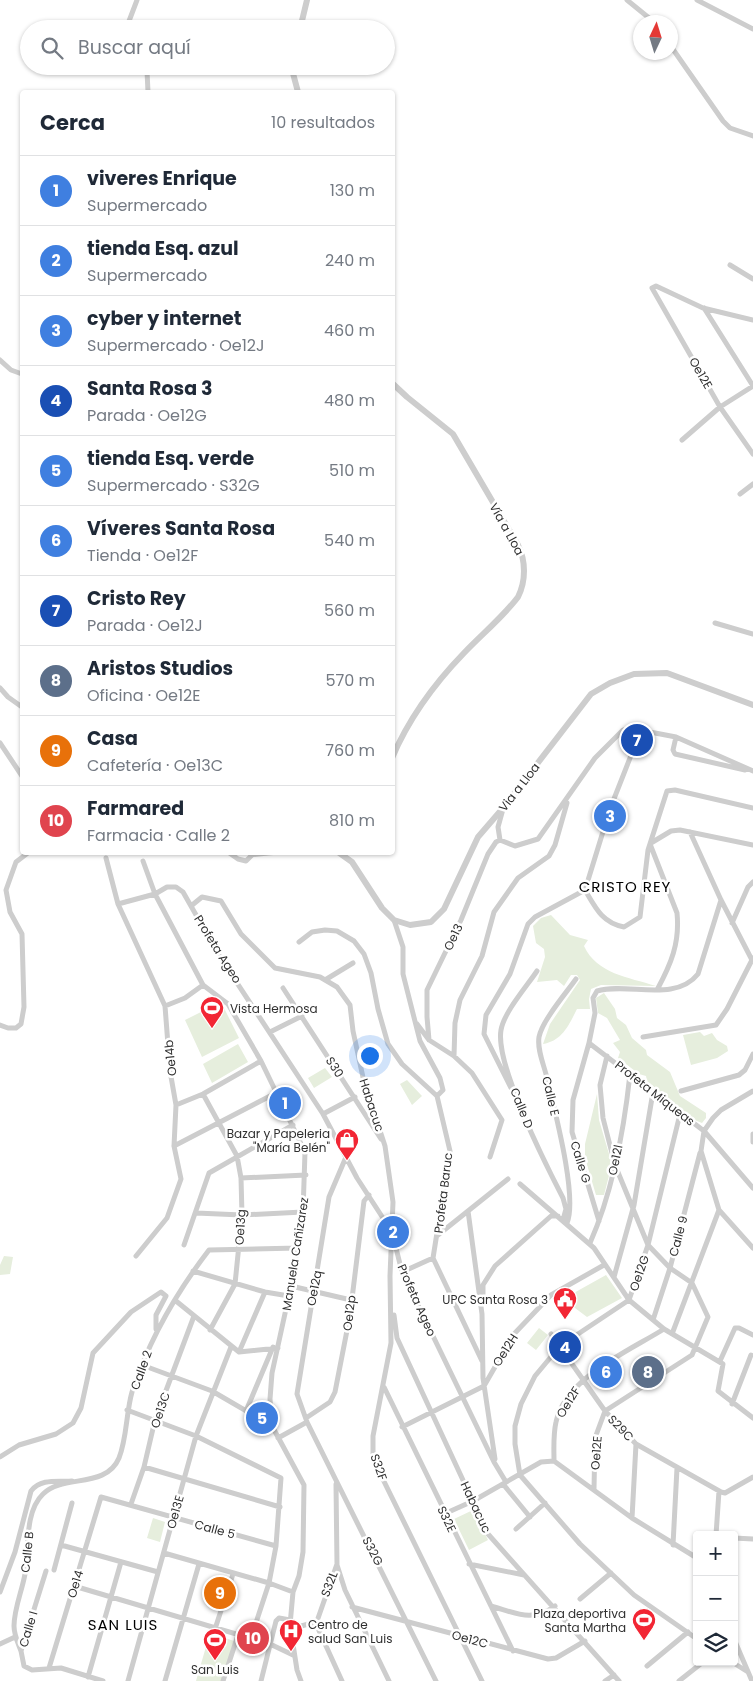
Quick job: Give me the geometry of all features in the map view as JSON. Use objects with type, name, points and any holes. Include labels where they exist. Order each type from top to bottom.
[{"type":"street","points":[[129,20],[137,0]]},
{"type":"street","points":[[302,20],[307,0]]},
{"type":"street","points":[[627,0],[645,15]]},
{"type":"street","points":[[696,0],[753,29]]},
{"type":"street","points":[[678,56],[723,121],[730,128],[753,136]]},
{"type":"street","points":[[147,75],[148,90]]},
{"type":"street","points":[[293,75],[297,90]]},
{"type":"street","points":[[730,265],[753,279]]},
{"type":"street","name":"Oe12E","points":[[704,308],[656,286],[652,290],[720,407],[753,454]]},
{"type":"street","points":[[704,308],[753,320]]},
{"type":"street","points":[[682,440],[720,407],[753,386],[704,308]]},
{"type":"street","points":[[0,360],[11,370],[20,373]]},
{"type":"street","name":"Vía a Lloa","points":[[395,386],[453,434],[518,545],[524,565],[522,586],[518,597],[462,655],[422,703],[410,721],[395,752]]},
{"type":"street","points":[[740,494],[753,484]]},
{"type":"street","points":[[715,624],[753,634]]},
{"type":"street","name":"Via a Lloa","points":[[394,920],[417,925],[436,919],[444,909],[478,837],[504,808],[591,694],[610,682],[634,674],[667,673],[753,705]]},
{"type":"street","points":[[0,688],[20,706]]},
{"type":"street","points":[[504,808],[498,827],[500,840],[515,846],[538,839],[595,758],[623,730],[629,728],[676,737],[753,771]]},
{"type":"street","points":[[516,1099],[484,1034],[486,1015],[510,974],[528,924],[535,917],[584,890],[610,809],[642,730]]},
{"type":"street","points":[[676,737],[673,750],[675,754],[753,771]]},
{"type":"street","points":[[0,743],[20,773]]},
{"type":"street","points":[[584,890],[600,914],[610,923],[624,927],[638,921],[642,910],[644,872],[650,843],[667,791],[675,790],[753,808]]},
{"type":"street","points":[[454,1056],[455,1023],[460,1000],[482,956],[494,912],[518,878],[549,856],[568,798]]},
{"type":"street","points":[[650,843],[671,831],[690,832],[753,845]]},
{"type":"street","points":[[643,1037],[716,1025],[727,1009],[752,959],[732,923],[690,832]]},
{"type":"street","name":"Oe13","points":[[429,1040],[426,1017],[427,990],[461,920],[488,854],[496,842],[500,840]]},
{"type":"street","points":[[650,843],[678,923],[675,954],[657,990]]},
{"type":"street","points":[[0,1025],[16,1028],[20,1024],[24,1007],[22,934],[10,912],[6,890],[16,862],[24,855]]},
{"type":"street","points":[[234,855],[246,861],[250,855]]},
{"type":"street","points":[[342,855],[352,862],[382,908],[394,920],[403,947],[403,974],[416,1023],[429,1040],[454,1056],[482,1086],[502,1120],[490,1157]]},
{"type":"street","name":"Oe14b","points":[[106,858],[118,904],[165,1006],[170,1071],[176,1104],[174,1146],[181,1179],[168,1218],[136,1256]]},
{"type":"street","name":"Manuela Cañizarez","points":[[143,860],[155,894],[203,984],[228,1004],[261,1061],[305,1152],[306,1175],[298,1248],[289,1296],[276,1348],[270,1399],[272,1426],[304,1485],[303,1552],[299,1576],[293,1592],[290,1620],[294,1656],[301,1681]]},
{"type":"street","points":[[732,923],[748,887],[753,882]]},
{"type":"street","name":"Profeta Ageo","points":[[155,894],[167,887],[179,888],[220,957],[323,1114],[346,1157],[392,1232],[402,1272],[494,1462],[505,1483],[530,1517]]},
{"type":"street","points":[[118,904],[155,894]]},
{"type":"street","name":"Habacuc","points":[[191,906],[202,897],[221,901],[241,934],[276,968],[325,980],[337,987],[350,1005],[352,1031],[364,1082],[385,1146],[393,1202],[392,1232]]},
{"type":"street","points":[[589,1043],[595,1013],[593,998],[597,991],[657,990],[685,986],[698,974],[721,900]]},
{"type":"street","points":[[299,942],[312,932],[325,930],[338,931],[354,940],[364,954],[371,973],[378,1009],[388,1044],[402,1064],[437,1096]]},
{"type":"street","points":[[325,980],[353,963]]},
{"type":"street","name":"Calle D","points":[[537,970],[501,1028],[500,1038],[516,1099],[543,1160],[563,1198],[566,1209],[565,1222]]},
{"type":"street","name":"Calle E","points":[[565,1222],[571,1211],[566,1174],[554,1107],[538,1043],[541,1030],[576,979]]},
{"type":"street","points":[[165,1006],[185,998],[203,984]]},
{"type":"street","name":"S30","points":[[283,988],[385,1146]]},
{"type":"street","points":[[270,1032],[302,1016]]},
{"type":"street","name":"Profeta Baruc","points":[[416,1023],[420,1041],[440,1078],[443,1090],[437,1096],[450,1151],[433,1258]]},
{"type":"street","name":"Profeta Miqueas","points":[[589,1043],[704,1131],[753,1188]]},
{"type":"street","name":"Calle G","points":[[589,1043],[573,1100],[572,1132],[599,1221]]},
{"type":"street","points":[[681,1091],[739,1075],[745,1070],[753,1054]]},
{"type":"street","points":[[605,1411],[692,1355],[697,1348],[708,1316],[692,1283],[670,1268],[648,1245],[634,1205],[615,1165],[602,1118],[601,1093],[603,1069],[607,1056]]},
{"type":"street","points":[[176,1104],[203,1094],[261,1061]]},
{"type":"street","name":"Oe12l","points":[[590,1243],[599,1221],[615,1165],[630,1074]]},
{"type":"street","points":[[704,1131],[720,1110],[753,1091]]},
{"type":"street","points":[[614,1277],[634,1205],[653,1092]]},
{"type":"street","points":[[174,1146],[276,1093]]},
{"type":"street","name":"Oe13g","points":[[203,1094],[237,1156],[241,1178],[242,1215],[235,1284],[210,1330]]},
{"type":"street","points":[[323,1114],[355,1097]]},
{"type":"street","name":"Oe12G","points":[[520,1474],[514,1435],[517,1414],[535,1376],[560,1346],[629,1300],[648,1245],[680,1114]]},
{"type":"street","points":[[184,1245],[209,1172],[293,1125]]},
{"type":"street","name":"Calle 9","points":[[653,1320],[670,1268],[704,1131]]},
{"type":"street","points":[[753,1134],[753,1142]]},
{"type":"street","points":[[700,1151],[719,1210],[753,1248]]},
{"type":"street","name":"Oe12q","points":[[306,1420],[297,1394],[297,1386],[329,1197],[346,1157]]},
{"type":"street","points":[[241,1178],[306,1175]]},
{"type":"street","points":[[438,1235],[508,1179]]},
{"type":"street","points":[[520,1184],[590,1243],[629,1300],[664,1329],[720,1361],[724,1368],[718,1391],[732,1404],[753,1418]]},
{"type":"street","name":"Oe12p","points":[[278,1438],[330,1402],[335,1392],[351,1300],[364,1201],[369,1195]]},
{"type":"street","points":[[468,1210],[482,1314]]},
{"type":"street","points":[[672,1334],[719,1210]]},
{"type":"street","points":[[196,1213],[242,1215],[303,1212]]},
{"type":"street","points":[[494,1462],[482,1361],[483,1285],[487,1276],[504,1256],[551,1216],[558,1216]]},
{"type":"street","name":"S32F","points":[[392,1232],[390,1276],[391,1343],[372,1441],[373,1459],[482,1681]]},
{"type":"street","points":[[239,1250],[298,1248]]},
{"type":"street","name":"Calle 2","points":[[80,1481],[101,1476],[115,1466],[122,1449],[127,1410],[156,1329],[176,1301],[193,1271],[209,1250],[239,1250]]},
{"type":"street","points":[[402,1272],[433,1258],[482,1361]]},
{"type":"street","name":"Oe12H","points":[[484,1386],[514,1334],[552,1295],[604,1265]]},
{"type":"street","points":[[193,1271],[265,1292],[289,1296]]},
{"type":"street","points":[[291,1286],[351,1300]]},
{"type":"street","points":[[0,1458],[19,1445],[56,1434],[70,1426],[81,1408],[93,1353],[131,1312],[161,1292],[166,1296],[156,1315],[156,1329]]},
{"type":"street","points":[[239,1352],[265,1292]]},
{"type":"street","name":"Habacuc","points":[[391,1299],[397,1338],[492,1539],[555,1606],[619,1681]]},
{"type":"street","points":[[176,1301],[239,1352],[255,1352],[276,1348]]},
{"type":"street","name":"Oe13C","points":[[131,1504],[144,1468],[155,1420],[194,1316]]},
{"type":"street","points":[[720,1361],[735,1328],[753,1335]]},
{"type":"street","name":"Oe12F","points":[[554,1461],[557,1418],[566,1401],[583,1379],[664,1329]]},
{"type":"street","name":"S29C","points":[[551,1334],[605,1411],[636,1444],[719,1491]]},
{"type":"street","name":"Oe13E","points":[[128,1681],[196,1436],[212,1391],[231,1347]]},
{"type":"street","points":[[246,1411],[276,1348]]},
{"type":"street","points":[[732,1404],[751,1355]]},
{"type":"street","points":[[142,1365],[212,1391],[272,1426]]},
{"type":"street","name":"S32E","points":[[383,1385],[444,1514],[513,1652]]},
{"type":"street","points":[[402,1427],[484,1386]]},
{"type":"street","points":[[127,1410],[196,1436],[280,1478],[280,1507],[276,1546],[269,1583],[250,1638]]},
{"type":"street","name":"Oe12E","points":[[594,1488],[595,1438],[605,1411]]},
{"type":"street","name":"S32G","points":[[306,1420],[436,1681]]},
{"type":"street","points":[[632,1518],[636,1444]]},
{"type":"street","points":[[444,1514],[473,1501],[541,1462],[554,1461],[560,1467],[594,1488],[632,1518],[693,1556]]},
{"type":"street","points":[[144,1468],[280,1507]]},
{"type":"street","points":[[673,1545],[677,1468]]},
{"type":"street","points":[[520,1474],[580,1544],[634,1595],[693,1636]]},
{"type":"street","points":[[716,1531],[719,1491],[725,1493],[753,1477]]},
{"type":"street","points":[[745,1480],[753,1483]]},
{"type":"street","points":[[0,1592],[13,1559],[33,1488],[45,1482],[80,1481]]},
{"type":"street","name":"Calle B","points":[[21,1651],[15,1637],[14,1624],[25,1573],[28,1531],[36,1504],[47,1491],[80,1481]]},
{"type":"street","name":"S32L","points":[[316,1622],[337,1564],[336,1481]]},
{"type":"street","name":"Calle 5","points":[[98,1499],[105,1497],[276,1546]]},
{"type":"street","name":"Oe14","points":[[49,1668],[98,1499]]},
{"type":"street","points":[[54,1570],[72,1503]]},
{"type":"street","points":[[516,1529],[545,1503]]},
{"type":"street","points":[[738,1538],[753,1539]]},
{"type":"street","points":[[61,1545],[158,1572]]},
{"type":"street","points":[[164,1553],[269,1583],[293,1592]]},
{"type":"street","points":[[88,1677],[121,1562]]},
{"type":"street","points":[[165,1681],[199,1564]]},
{"type":"street","points":[[337,1564],[352,1607],[389,1681]]},
{"type":"street","points":[[469,1564],[525,1575]]},
{"type":"street","name":"Calle I","points":[[46,1571],[21,1651],[27,1668],[61,1668],[103,1681]]},
{"type":"street","points":[[580,1599],[611,1572]]},
{"type":"street","points":[[215,1629],[233,1574]]},
{"type":"street","points":[[74,1586],[182,1620],[270,1644],[294,1656]]},
{"type":"street","points":[[491,1606],[534,1617],[543,1615],[555,1606]]},
{"type":"street","name":"Oe12C","points":[[352,1607],[513,1652],[552,1659],[585,1641]]},
{"type":"street","points":[[261,1681],[277,1619],[290,1620]]},
{"type":"street","points":[[290,1629],[316,1622],[342,1681]]},
{"type":"street","points":[[647,1666],[688,1632]]},
{"type":"street","points":[[224,1681],[238,1635]]},
{"type":"street","points":[[0,1644],[15,1637]]},
{"type":"street","points":[[738,1648],[752,1681]]},
{"type":"street","points":[[679,1681],[698,1666]]},
{"type":"street","points":[[738,1666],[748,1672]]},
{"type":"street","points":[[604,1681],[614,1675]]},
{"type":"green space","points":[[551,915],[570,935],[588,940],[584,946],[597,963],[605,969],[624,977],[656,986],[601,985],[591,989],[590,1009],[577,1009],[560,1036],[543,1044],[550,1024],[580,980],[577,975],[571,975],[564,986],[557,980],[537,982],[545,957],[544,949],[536,943],[533,926],[541,918]]},
{"type":"green space","points":[[604,993],[615,1009],[617,1018],[626,1025],[632,1038],[646,1050],[647,1055],[670,1072],[680,1096],[706,1113],[706,1118],[702,1123],[692,1119],[647,1081],[646,1076],[639,1074],[618,1058],[620,1052],[613,1043],[620,1040],[607,1018],[598,1013],[596,998]]},
{"type":"green space","name":"Vista Hermosa","points":[[221,1002],[239,1038],[202,1057],[185,1020]]},
{"type":"green space","points":[[700,1032],[704,1036],[712,1033],[717,1040],[727,1046],[728,1051],[717,1058],[691,1065],[683,1035]]},
{"type":"green space","points":[[238,1044],[248,1062],[212,1083],[203,1064]]},
{"type":"green space","points":[[325,1068],[332,1077],[314,1088],[308,1078]]},
{"type":"green space","points":[[407,1080],[422,1096],[412,1105],[400,1084]]},
{"type":"green space","points":[[597,1094],[599,1120],[612,1164],[604,1195],[596,1195],[585,1158],[585,1144]]},
{"type":"green space","points":[[4,1256],[13,1257],[10,1274],[0,1275],[0,1265]]},
{"type":"green space","points":[[606,1275],[622,1298],[587,1317],[563,1299]]},
{"type":"green space","points":[[539,1328],[548,1335],[536,1350],[527,1343]]},
{"type":"green space","points":[[473,1510],[488,1540],[469,1550],[454,1519]]},
{"type":"green space","points":[[153,1518],[165,1522],[160,1542],[147,1538]]},
{"type":"green space","name":"San Luis","points":[[210,1633],[234,1641],[223,1681],[196,1681]]},
{"type":"place","name":"Cristo Rey","points":[[637,740]]},
{"type":"place","name":"cyber y internet","points":[[610,816]]},
{"type":"place","name":"Vista Hermosa","points":[[212,1029]]},
{"type":"place","name":"viveres Enrique","points":[[285,1103]]},
{"type":"place","name":"Bazar y Papeleria \"María Belén\"","points":[[347,1161]]},
{"type":"place","name":"tienda Esq. azul","points":[[393,1232]]},
{"type":"place","name":"UPC Santa Rosa 3","points":[[565,1320]]},
{"type":"place","name":"Santa Rosa 3","points":[[565,1347]]},
{"type":"place","name":"Víveres Santa Rosa","points":[[606,1372]]},
{"type":"place","name":"Aristos Studios","points":[[648,1372]]},
{"type":"place","name":"tienda Esq. verde","points":[[262,1418]]},
{"type":"place","name":"Casa","points":[[220,1593]]},
{"type":"place","name":"Farmared","points":[[253,1638]]},
{"type":"place","name":"Plaza deportiva Santa Martha","points":[[644,1641]]},
{"type":"place","name":"Centro de salud San Luis","points":[[291,1652]]},
{"type":"place","name":"San Luis","points":[[215,1661]]},
{"type":"district","name":"CRISTO REY","points":[[625,886]]},
{"type":"district","name":"SAN LUIS","points":[[123,1624]]}]
